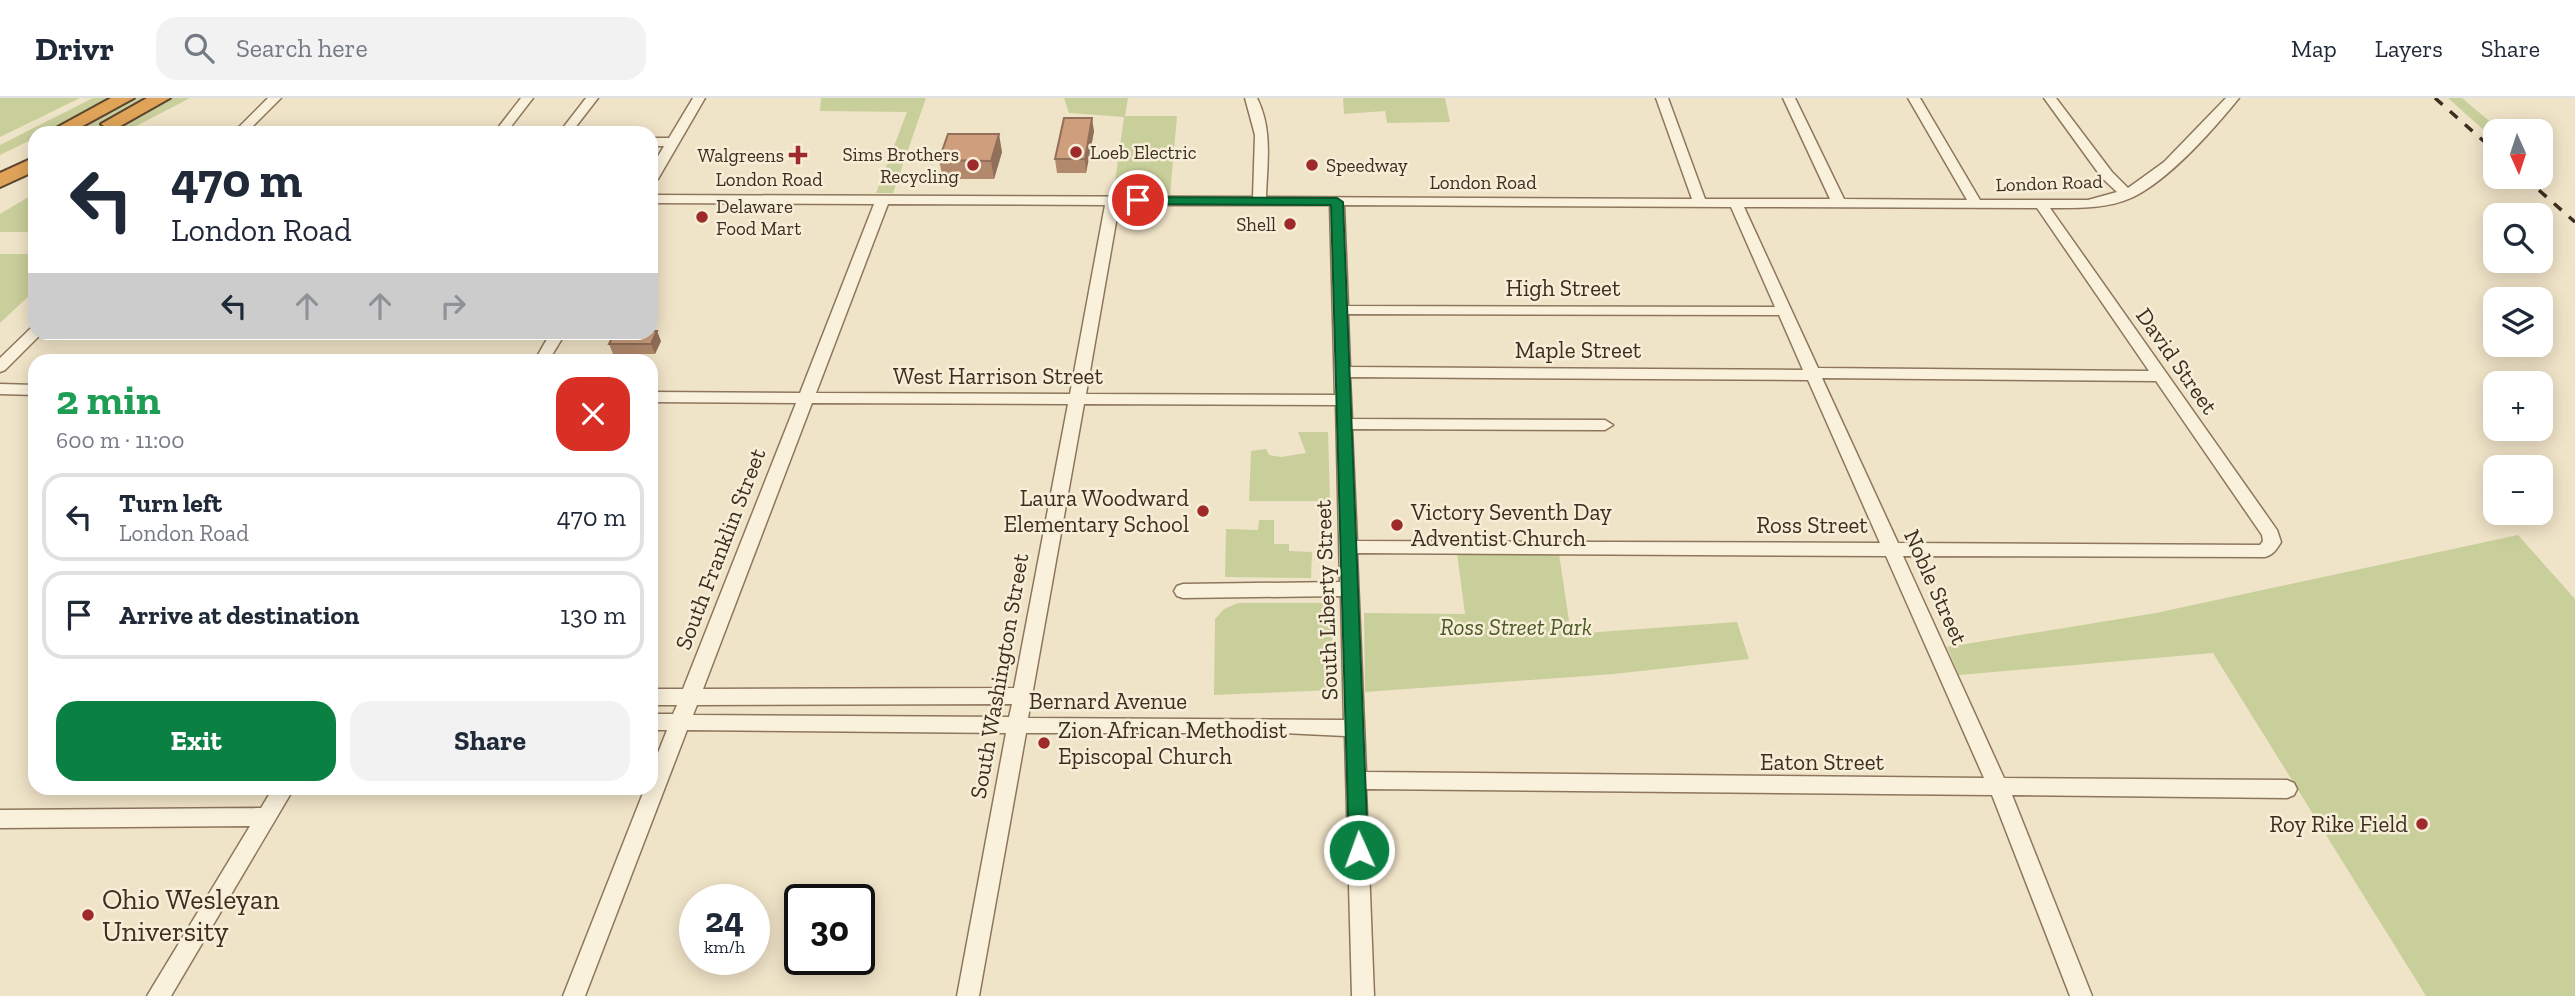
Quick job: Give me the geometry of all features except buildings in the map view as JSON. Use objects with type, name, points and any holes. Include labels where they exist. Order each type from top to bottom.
[{"type":"highway","points":[[69,126],[125,98]]},
{"type":"highway","points":[[107,126],[161,98]]},
{"type":"highway","points":[[0,161],[28,147]]},
{"type":"highway","points":[[0,181],[28,167]]},
{"type":"street","points":[[246,126],[275,98]]},
{"type":"street","points":[[505,126],[527,98]]},
{"type":"street","points":[[570,126],[592,98]]},
{"type":"street","points":[[658,167],[699,98]]},
{"type":"street","points":[[1251,98],[1258,111],[1261,131],[1259,201]]},
{"type":"street","points":[[1662,98],[1700,202]]},
{"type":"street","points":[[1789,98],[1839,203]]},
{"type":"street","points":[[1914,98],[1976,204]]},
{"type":"street","points":[[2050,98],[2107,175],[2128,195]]},
{"type":"street","name":"London Road","points":[[658,199],[1976,204],[2100,202],[2128,195],[2156,176],[2233,98]]},
{"type":"street","points":[[658,142],[673,142]]},
{"type":"street","name":"South Franklin Street","points":[[658,778],[883,199]]},
{"type":"street","name":"South Washington Street","points":[[968,996],[1113,200]]},
{"type":"street","name":"South Liberty Street","points":[[1337,202],[1363,996]]},
{"type":"street","name":"Noble Street","points":[[1736,203],[1998,787],[2081,996]]},
{"type":"street","name":"David Street","points":[[2041,204],[2271,534],[2271,545]]},
{"type":"street","name":"High Street","points":[[1342,310],[1784,312]]},
{"type":"street","points":[[0,367],[28,339]]},
{"type":"street","name":"Maple Street","points":[[1344,372],[2160,376]]},
{"type":"street","points":[[0,390],[28,390]]},
{"type":"street","name":"West Harrison Street","points":[[658,397],[1345,400]]},
{"type":"street","points":[[1346,424],[1605,425]]},
{"type":"street","name":"Ross Street","points":[[1349,547],[2249,553],[2265,551],[2271,545]]},
{"type":"street","points":[[1183,591],[1351,590]]},
{"type":"street","name":"Bernard Avenue","points":[[658,697],[1021,696]]},
{"type":"street","name":"Bernard Avenue","points":[[658,722],[1016,726],[1283,725],[1355,728]]},
{"type":"street","name":"Eaton Street","points":[[1357,780],[2287,789]]},
{"type":"street","points":[[158,996],[280,795]]},
{"type":"street","name":"South Franklin Street","points":[[574,996],[651,795]]},
{"type":"street","points":[[0,819],[266,817]]},
{"type":"green space","points":[[0,98],[80,98],[0,137]]},
{"type":"green space","points":[[93,98],[114,98],[58,126],[38,126]]},
{"type":"green space","points":[[133,98],[153,98],[98,126],[78,126]]},
{"type":"green space","points":[[171,98],[190,98],[136,126],[117,126]]},
{"type":"green space","points":[[821,98],[926,98],[893,193],[876,193],[907,112],[820,111]]},
{"type":"green space","points":[[1064,98],[1128,98],[1125,116],[1177,116],[1170,195],[1113,196],[1124,117],[1069,113]]},
{"type":"green space","points":[[1343,98],[1445,98],[1450,122],[1387,123],[1385,111],[1344,114]]},
{"type":"green space","points":[[2448,98],[2462,98],[2487,119],[2483,119],[2483,129]]},
{"type":"green space","points":[[28,131],[28,141],[0,155],[0,145]]},
{"type":"green space","points":[[28,197],[28,232],[0,232],[0,214]]},
{"type":"green space","points":[[0,254],[28,254],[28,297],[0,323]]},
{"type":"green space","points":[[1298,432],[1328,432],[1330,501],[1249,501],[1251,451],[1266,449],[1269,455],[1281,457],[1306,453]]},
{"type":"green space","points":[[1259,520],[1274,520],[1274,544],[1289,544],[1289,551],[1312,552],[1311,578],[1225,577],[1226,529],[1258,530]]},
{"type":"green space","name":"Roy Rike Field","points":[[2518,535],[2575,599],[2575,996],[2426,996],[2213,653],[1959,675],[1947,647],[2156,613]]},
{"type":"green space","name":"Ross Street Park","points":[[1457,553],[1559,554],[1571,634],[1737,622],[1749,659],[1614,674],[1365,692],[1364,613],[1465,614]]},
{"type":"green space","points":[[1238,603],[1326,603],[1332,606],[1333,690],[1214,695],[1215,619],[1224,609]]},
{"type":"railway","points":[[2435,98],[2483,140]]},
{"type":"railway","points":[[2538,189],[2575,222]]},
{"type":"place","name":"Loeb Electric","points":[[1076,152]]},
{"type":"place","name":"Walgreens","points":[[798,155]]},
{"type":"place","name":"Sims Brothers Recycling","points":[[973,165]]},
{"type":"place","name":"Speedway","points":[[1312,165]]},
{"type":"place","name":"Delaware Food Mart","points":[[702,217]]},
{"type":"place","name":"Shell","points":[[1290,224]]},
{"type":"place","name":"Laura Woodward Elementary School","points":[[1203,511]]},
{"type":"place","name":"Victory Seventh Day Adventist Church","points":[[1397,525]]},
{"type":"place","name":"Zion African Methodist Episcopal Church","points":[[1044,743]]},
{"type":"place","name":"Roy Rike Field","points":[[2422,824]]},
{"type":"place","name":"Ohio Wesleyan University","points":[[88,915]]},
{"type":"route","points":[[1138,200],[1337,202],[1359,850]]}]
